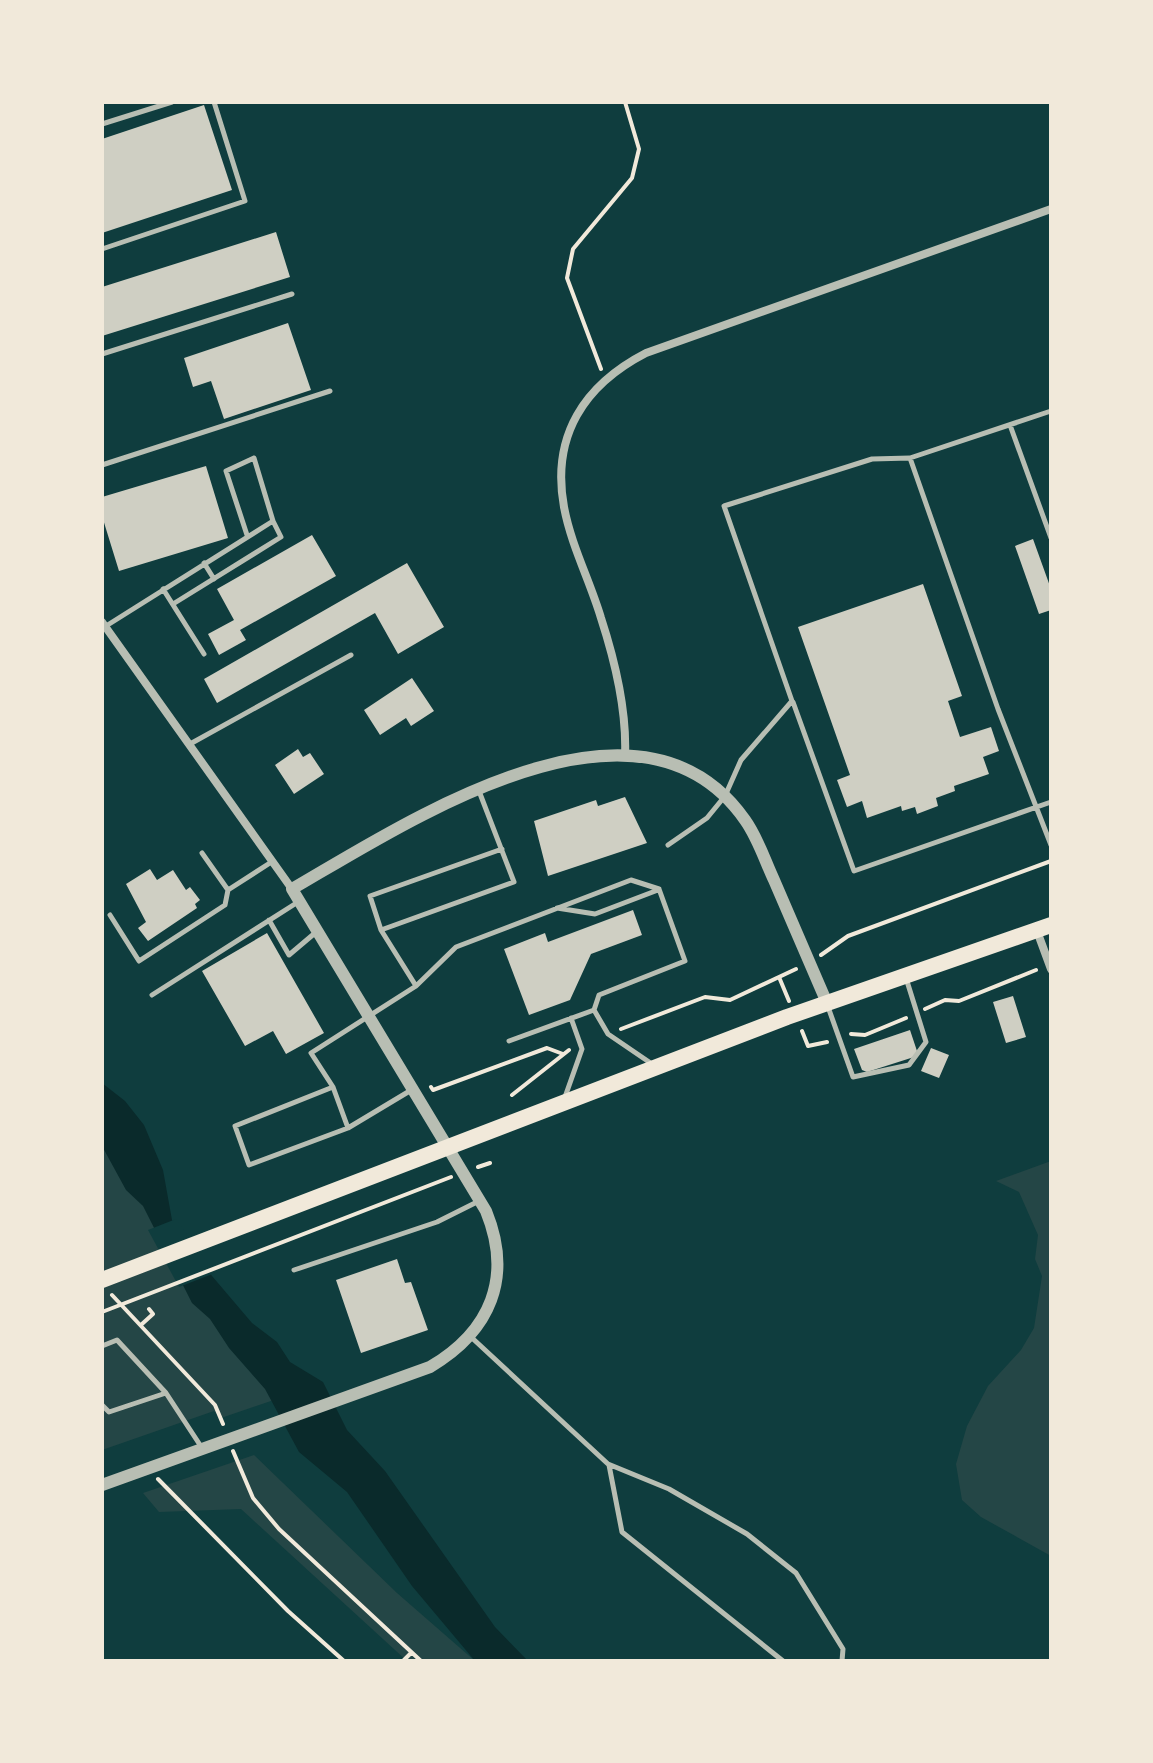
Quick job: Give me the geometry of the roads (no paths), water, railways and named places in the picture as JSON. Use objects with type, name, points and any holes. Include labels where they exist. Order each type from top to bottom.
[{"type":"main road","points":[[102,1280],[827,1003],[1044,928]]},
{"type":"street","points":[[625,756],[626,723],[602,619],[564,507],[561,471],[566,439],[579,409],[605,378],[646,353],[1051,209]]},
{"type":"street","points":[[102,1485],[430,1367],[470,1336],[487,1312],[498,1269],[492,1227],[480,1200],[318,930],[274,861],[104,625]]},
{"type":"street","points":[[292,889],[389,834],[479,790],[566,761],[625,756],[676,765],[725,796],[752,831],[827,1003]]},
{"type":"street","points":[[1044,928],[1051,969]]},
{"type":"lane","points":[[102,124],[172,102]]},
{"type":"lane","points":[[102,249],[245,201],[214,102]]},
{"type":"lane","points":[[102,354],[292,294]]},
{"type":"lane","points":[[102,465],[330,391]]},
{"type":"lane","points":[[1051,411],[910,458],[872,459],[724,506],[854,871],[1051,802]]},
{"type":"lane","points":[[1010,425],[1051,538]]},
{"type":"lane","points":[[173,604],[281,537],[254,458],[226,471],[247,535]]},
{"type":"lane","points":[[910,458],[1051,845]]},
{"type":"lane","points":[[104,625],[273,521]]},
{"type":"lane","points":[[204,563],[214,579]]},
{"type":"lane","points":[[163,589],[204,654]]},
{"type":"lane","points":[[190,744],[351,655]]},
{"type":"lane","points":[[668,845],[707,818],[725,796],[741,760],[792,701]]},
{"type":"lane","points":[[381,930],[514,882],[479,790]]},
{"type":"lane","points":[[416,986],[381,930],[370,896],[502,849]]},
{"type":"lane","points":[[110,915],[139,961],[225,905],[228,890],[202,853]]},
{"type":"lane","points":[[228,890],[274,861]]},
{"type":"lane","points":[[348,1128],[333,1087],[311,1053],[416,986],[456,947],[631,880],[659,889]]},
{"type":"lane","points":[[556,908],[595,914],[659,889]]},
{"type":"lane","points":[[659,889],[685,961],[599,995],[594,1010],[608,1034],[659,1069]]},
{"type":"lane","points":[[152,995],[299,901]]},
{"type":"lane","points":[[269,920],[289,955],[318,930]]},
{"type":"lane","points":[[827,1003],[853,1077],[909,1065],[926,1042],[905,976]]},
{"type":"lane","points":[[509,1041],[594,1010]]},
{"type":"lane","points":[[562,1105],[576,1070],[581,1044],[571,1018]]},
{"type":"lane","points":[[333,1087],[235,1126],[249,1165],[348,1128],[414,1088]]},
{"type":"lane","points":[[294,1270],[437,1222],[480,1200]]},
{"type":"lane","points":[[470,1336],[608,1464],[669,1489],[747,1534],[796,1573],[843,1649],[842,1661]]},
{"type":"lane","points":[[102,1346],[117,1340],[166,1393],[202,1449]]},
{"type":"lane","points":[[102,1405],[109,1412],[166,1393]]},
{"type":"lane","points":[[608,1464],[622,1532],[783,1661]]}]
